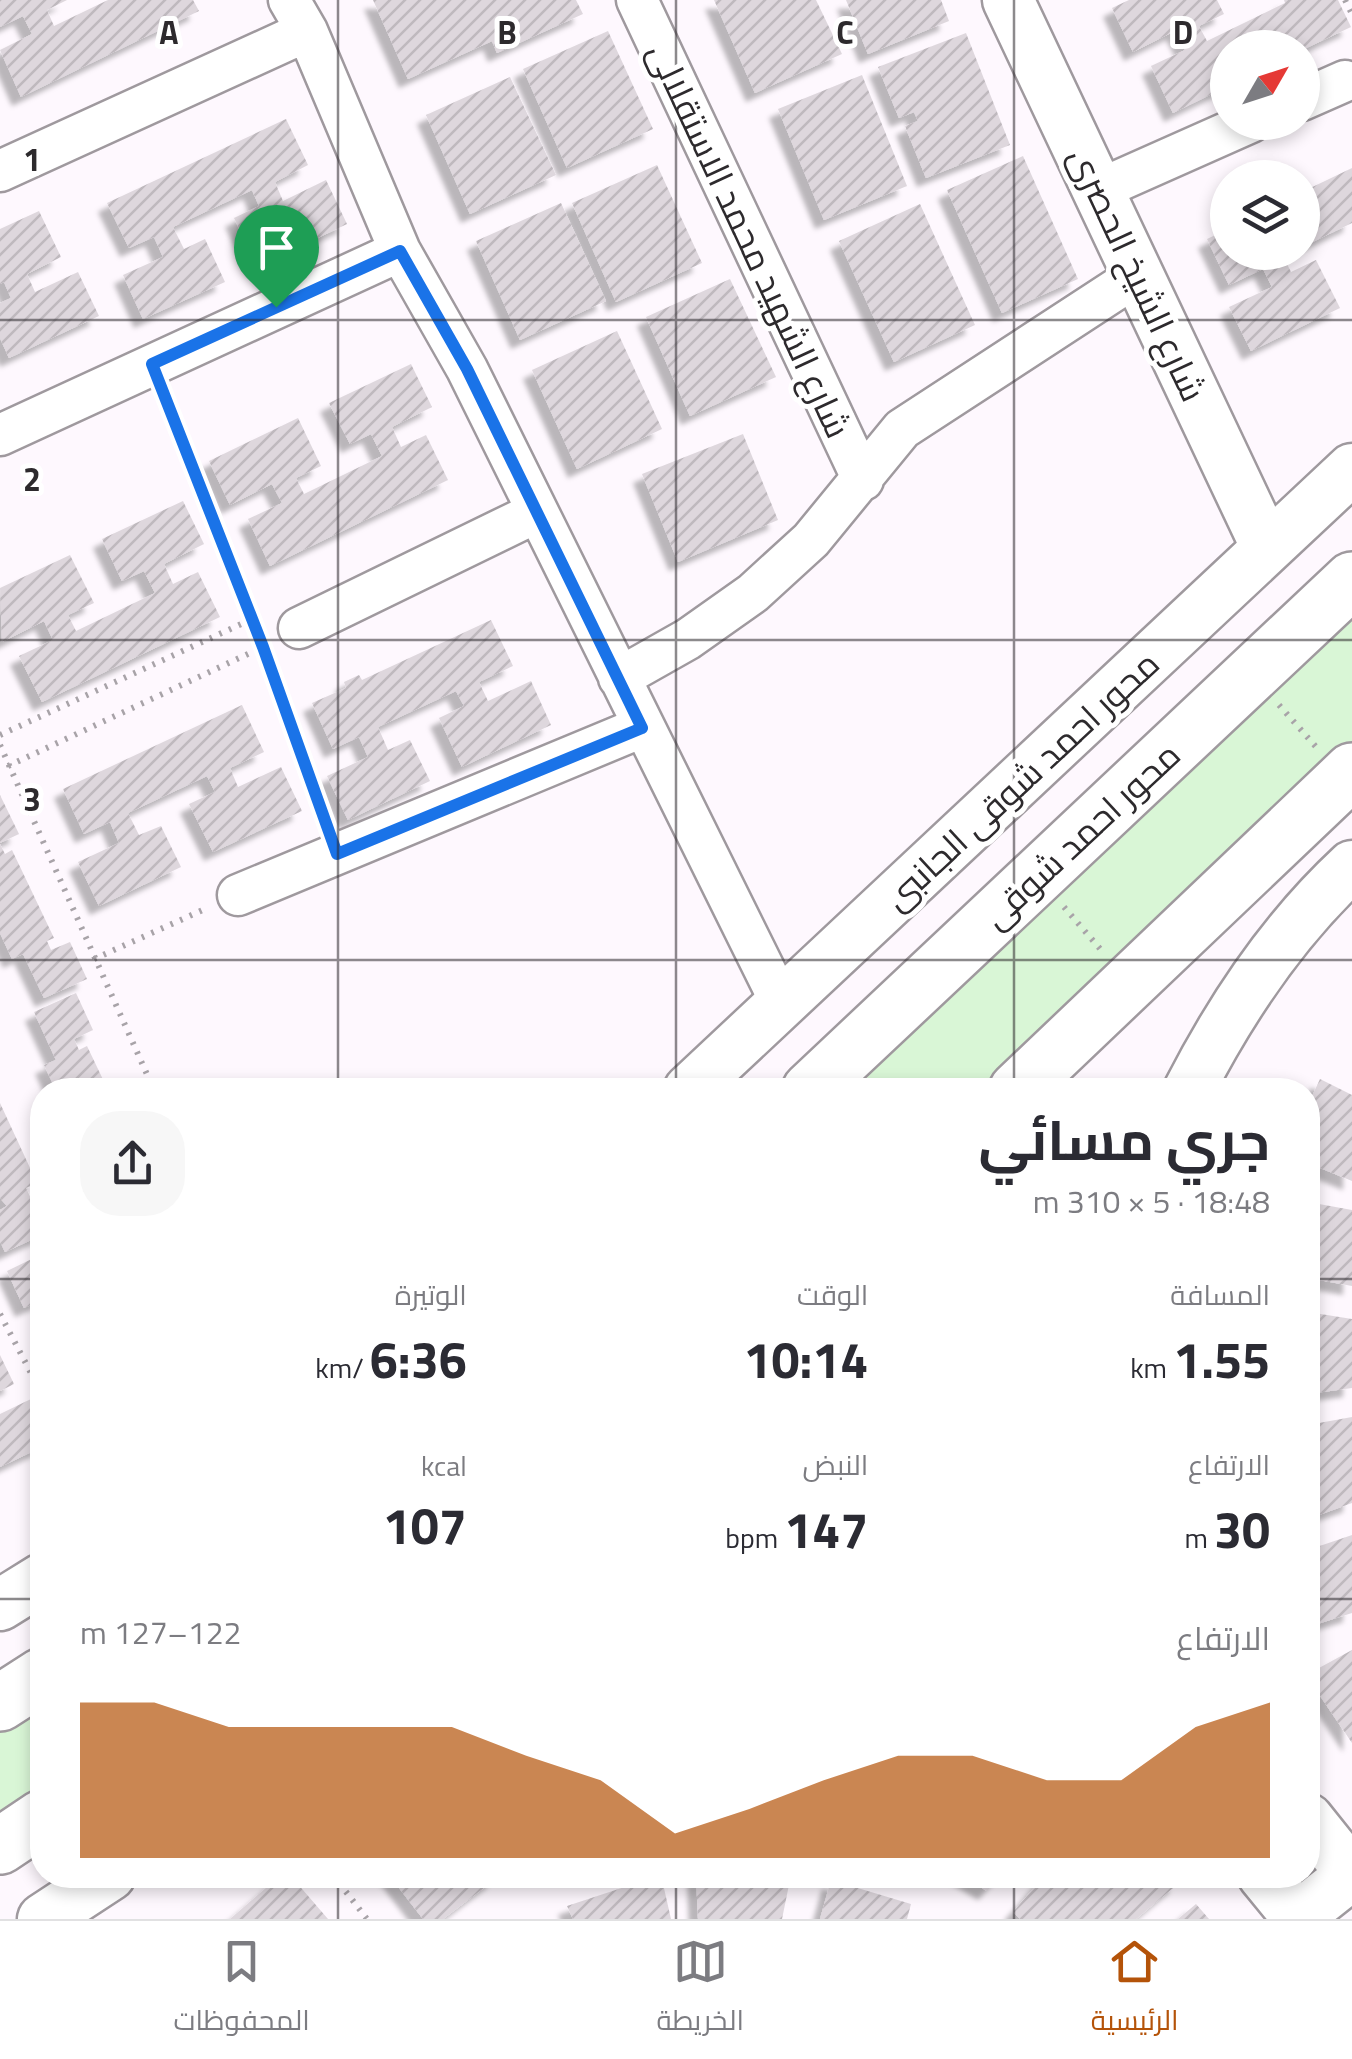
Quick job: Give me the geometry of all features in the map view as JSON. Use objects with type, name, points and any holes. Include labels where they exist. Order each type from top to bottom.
[{"type":"main road","name":"محور احمد شوقى","points":[[823,1078],[1352,580]]},
{"type":"main road","points":[[1030,1078],[1348,775]]},
{"type":"main road","points":[[0,1703],[30,1684]]},
{"type":"main road","points":[[0,1846],[30,1826]]},
{"type":"street","name":"شارع الشهيد محمد الاستقلالى","points":[[637,0],[863,480]]},
{"type":"street","name":"شارع الشيخ الحصرى","points":[[1008,0],[1267,548]]},
{"type":"street","points":[[0,171],[298,15],[400,251],[467,369],[782,1005]]},
{"type":"street","points":[[1320,92],[1345,81]]},
{"type":"street","points":[[1098,190],[1210,140]]},
{"type":"street","points":[[0,435],[400,251]]},
{"type":"street","points":[[619,678],[688,639],[752,593],[811,540],[902,429],[1138,275]]},
{"type":"street","name":"محور احمد شوقى الجانبى","points":[[702,1078],[1352,469]]},
{"type":"street","points":[[299,628],[535,513]]},
{"type":"street","points":[[238,894],[642,728]]},
{"type":"street","points":[[1195,1078],[1213,1043],[1270,957],[1352,866]]},
{"type":"street","points":[[0,1605],[30,1586]]},
{"type":"street","points":[[1274,1888],[1299,1918],[1352,1874],[1320,1834]]},
{"type":"street","points":[[44,1919],[90,1888]]},
{"type":"path","points":[[1346,0],[1352,14]]},
{"type":"path","points":[[152,364],[263,647],[337,854]]},
{"type":"path","points":[[0,736],[250,620]]},
{"type":"path","points":[[8,766],[299,628]]},
{"type":"path","points":[[1252,674],[1348,775]]},
{"type":"path","points":[[0,745],[149,1078]]},
{"type":"path","points":[[1037,876],[1130,982]]},
{"type":"path","points":[[94,959],[238,894]]},
{"type":"path","points":[[0,1314],[30,1371]]},
{"type":"path","points":[[343,1888],[367,1919]]},
{"type":"green space","points":[[1352,581],[1352,771],[1030,1078],[823,1078]]},
{"type":"green space","points":[[30,1684],[30,1826],[0,1846],[0,1703]]},
{"type":"building","points":[[0,0],[67,0],[47,10],[54,26],[108,0],[193,0],[199,11],[21,97],[0,50],[32,34],[23,16],[0,27]]},
{"type":"building","points":[[373,0],[576,0],[583,14],[497,53],[492,41],[408,79]]},
{"type":"building","points":[[714,0],[816,0],[842,54],[755,93]]},
{"type":"building","points":[[846,0],[941,0],[949,21],[868,54]]},
{"type":"building","points":[[1129,0],[1217,0],[1224,14],[1199,26],[1207,41],[1210,40],[1210,95],[1173,113],[1151,66],[1185,50],[1175,31],[1133,52],[1112,8]]},
{"type":"building","points":[[1284,0],[1338,0],[1351,27],[1320,42],[1320,30],[1230,30],[1285,3]]},
{"type":"building","points":[[608,31],[653,129],[567,168],[523,69]]},
{"type":"building","points":[[966,33],[1010,145],[926,178],[905,126],[918,121],[914,112],[899,118],[878,67]]},
{"type":"building","points":[[862,75],[907,186],[824,220],[778,109]]},
{"type":"building","points":[[510,77],[556,175],[470,214],[426,115]]},
{"type":"building","points":[[286,119],[308,165],[275,182],[283,201],[326,180],[347,224],[257,267],[234,218],[259,206],[252,190],[173,227],[184,249],[205,239],[225,282],[143,319],[123,275],[163,257],[154,237],[129,248],[107,203]]},
{"type":"building","points":[[1023,156],[1078,279],[1002,313],[947,190]]},
{"type":"building","points":[[657,165],[702,263],[616,302],[572,203]]},
{"type":"building","points":[[1352,168],[1352,223],[1320,238],[1320,183]]},
{"type":"building","points":[[561,203],[606,301],[520,340],[476,241]]},
{"type":"building","points":[[920,204],[975,325],[894,362],[839,241]]},
{"type":"building","points":[[39,211],[61,257],[27,274],[35,292],[78,272],[99,316],[9,358],[0,338],[0,303],[11,298],[4,282],[0,284],[0,229]]},
{"type":"building","points":[[1320,268],[1340,308],[1251,351],[1229,307],[1272,287],[1264,270]]},
{"type":"building","points":[[1222,270],[1261,270],[1229,285]]},
{"type":"building","points":[[730,279],[776,377],[690,416],[646,317]]},
{"type":"building","points":[[617,331],[662,429],[577,469],[532,370]]},
{"type":"building","points":[[411,364],[432,407],[392,427],[401,447],[426,435],[448,480],[270,566],[248,519],[282,503],[272,484],[230,505],[209,461],[298,418],[321,466],[296,478],[304,494],[382,456],[371,434],[350,444],[329,403]]},
{"type":"building","points":[[743,434],[778,520],[678,562],[642,474]]},
{"type":"building","points":[[183,501],[204,544],[164,564],[173,584],[198,572],[220,617],[42,702],[19,656],[53,640],[44,621],[2,642],[0,588],[70,555],[94,603],[68,615],[76,631],[155,593],[144,571],[122,581],[102,539]]},
{"type":"building","points":[[491,620],[513,666],[479,682],[488,701],[531,681],[551,725],[462,767],[439,718],[464,706],[456,691],[378,727],[388,750],[410,740],[430,781],[348,820],[327,776],[368,757],[359,737],[333,749],[312,703],[346,688],[344,682],[359,675],[362,680]]},
{"type":"building","points":[[242,705],[264,752],[230,768],[238,787],[281,767],[302,811],[213,852],[189,804],[215,792],[207,776],[128,813],[139,835],[161,826],[181,867],[99,906],[78,862],[119,843],[110,822],[84,834],[63,789]]},
{"type":"building","points":[[0,795],[19,834],[0,843]]},
{"type":"building","points":[[0,844],[5,854],[12,850],[54,938],[47,941],[51,950],[70,942],[87,979],[44,998],[23,954],[12,959],[0,933]]},
{"type":"building","points":[[76,993],[93,1030],[74,1039],[79,1050],[87,1046],[102,1078],[50,1078],[44,1065],[56,1060],[34,1012]]},
{"type":"building","points":[[1320,1079],[1352,1095],[1352,1181],[1320,1168]]},
{"type":"building","points":[[0,1103],[30,1168],[30,1186],[26,1188],[30,1196],[30,1241],[5,1252],[0,1241],[0,1210],[7,1206],[0,1198]]},
{"type":"building","points":[[1320,1204],[1352,1210],[1352,1286],[1320,1280]]},
{"type":"building","points":[[30,1260],[30,1305],[24,1308],[7,1271]]},
{"type":"building","points":[[1320,1314],[1352,1319],[1352,1388],[1320,1392]]},
{"type":"building","points":[[0,1355],[14,1384],[0,1391]]},
{"type":"building","points":[[30,1399],[30,1453],[0,1467],[0,1414]]},
{"type":"building","points":[[1352,1417],[1352,1503],[1320,1515],[1320,1423]]},
{"type":"building","points":[[1352,1535],[1352,1613],[1320,1623],[1320,1546]]},
{"type":"building","points":[[1352,1650],[1352,1743],[1320,1696],[1320,1667]]},
{"type":"building","points":[[266,1888],[301,1888],[328,1919],[230,1919]]},
{"type":"building","points":[[399,1888],[484,1888],[443,1919],[423,1919]]},
{"type":"building","points":[[622,1888],[664,1888],[671,1919],[573,1919],[567,1906]]},
{"type":"building","points":[[697,1888],[788,1888],[782,1919],[698,1919]]},
{"type":"building","points":[[829,1888],[858,1888],[911,1904],[907,1919],[820,1919]]},
{"type":"building","points":[[1034,1888],[1173,1888],[1136,1919],[1020,1919],[1013,1912]]},
{"type":"building","points":[[1196,1904],[1209,1919],[1178,1919]]},
{"type":"route","points":[[400,251],[467,369],[642,728],[337,854],[263,647],[152,364],[276,307],[400,251]]}]
